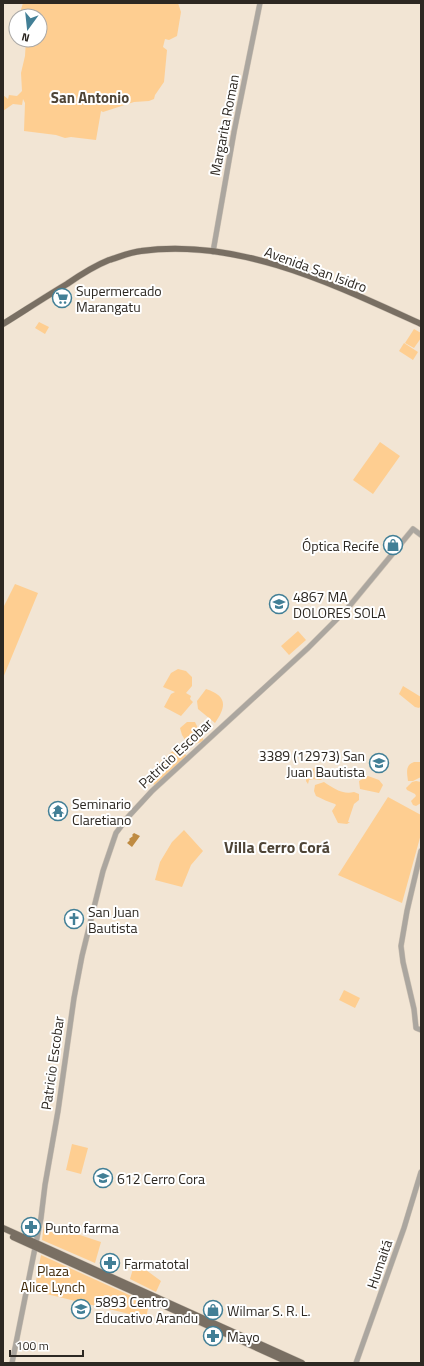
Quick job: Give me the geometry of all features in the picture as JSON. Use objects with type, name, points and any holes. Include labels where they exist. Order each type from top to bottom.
[{"type":"main road","name":"Avenida San Isidro","points":[[3,324],[83,274],[108,261],[140,251],[192,249],[245,257],[283,267],[337,287],[421,324]]},
{"type":"main road","points":[[3,1228],[290,1363]]},
{"type":"main road","points":[[3,1232],[35,1244],[302,1363]]},
{"type":"street","name":"Margarita Roman","points":[[213,252],[234,132],[260,3]]},
{"type":"street","name":"Patricio Escobar","points":[[12,1363],[35,1244],[58,1111],[74,998],[82,956],[103,871],[116,833],[128,817],[152,791],[318,638],[346,609],[413,529],[421,536]]},
{"type":"street","points":[[418,1029],[403,962],[401,946],[407,911],[421,851]]},
{"type":"street","name":"Humaitá","points":[[356,1363],[404,1228],[421,1172]]},
{"type":"green space","points":[[23,3],[178,3],[181,12],[177,36],[169,40],[165,39],[163,47],[167,50],[164,82],[154,99],[149,101],[134,102],[103,112],[101,111],[96,140],[71,137],[65,138],[56,135],[24,131],[25,103],[23,99],[22,105],[13,104],[3,111],[3,95],[8,99],[9,95],[17,96],[22,91],[21,73],[26,48],[48,48],[48,8],[21,8]]},
{"type":"green space","points":[[39,322],[49,327],[45,334],[35,328]]},
{"type":"green space","points":[[414,329],[421,333],[421,338],[414,348],[405,343]]},
{"type":"green space","points":[[404,343],[418,352],[413,360],[399,351]]},
{"type":"green space","points":[[380,442],[400,456],[373,494],[353,480]]},
{"type":"green space","points":[[15,584],[38,593],[3,678],[3,608]]},
{"type":"green space","points":[[298,631],[306,640],[289,655],[281,646]]},
{"type":"green space","points":[[178,669],[186,671],[192,677],[192,686],[186,693],[191,696],[190,699],[193,702],[181,716],[164,707],[171,694],[175,692],[163,687],[171,673]]},
{"type":"green space","points":[[403,686],[421,697],[421,706],[419,708],[415,707],[399,694]]},
{"type":"green space","points":[[206,689],[218,695],[223,703],[219,717],[215,723],[198,709],[197,701]]},
{"type":"green space","points":[[187,722],[195,722],[204,741],[189,746],[182,735],[180,728]]},
{"type":"green space","points":[[175,749],[182,751],[188,757],[166,781],[154,785],[152,775],[154,770],[162,760]]},
{"type":"green space","points":[[414,762],[421,762],[421,777],[413,781],[408,781],[408,767]]},
{"type":"green space","points":[[316,766],[321,767],[325,776],[321,780],[309,780],[308,784],[306,781],[307,775]]},
{"type":"green space","points":[[368,776],[379,780],[383,785],[379,793],[360,789],[359,781]]},
{"type":"green space","points":[[324,782],[342,792],[354,792],[359,794],[359,800],[354,804],[348,822],[350,822],[347,824],[338,823],[332,811],[336,805],[335,804],[316,796],[314,791],[315,785]]},
{"type":"green space","points":[[412,782],[421,782],[421,803],[416,806],[413,805],[411,801],[416,796],[415,794],[406,788]]},
{"type":"green space","points":[[388,797],[421,815],[421,834],[402,903],[338,875]]},
{"type":"green space","points":[[184,830],[203,851],[191,865],[182,887],[155,880],[160,862],[172,842]]},
{"type":"green space","points":[[344,990],[360,998],[355,1008],[339,1000]]},
{"type":"green space","points":[[72,1144],[88,1148],[81,1174],[66,1170]]},
{"type":"green space","points":[[44,1223],[101,1242],[95,1263],[42,1240]]},
{"type":"green space","name":"Plaza Alice Lynch","points":[[41,1255],[149,1304],[146,1318],[34,1291]]},
{"type":"green space","points":[[135,1262],[161,1281],[156,1292],[130,1279]]},
{"type":"shaded area","points":[[134,833],[140,836],[132,847],[127,843]]},
{"type":"place","name":"Supermercado Marangatu","points":[[62,298]]},
{"type":"place","name":"Óptica Recife","points":[[393,545]]},
{"type":"place","name":"4867 MA DOLORES SOLA","points":[[279,604]]},
{"type":"place","name":"3389 (12973) San Juan Bautista","points":[[379,763]]},
{"type":"place","name":"Seminario Claretiano","points":[[58,811]]},
{"type":"place","name":"San Juan Bautista","points":[[74,919]]},
{"type":"place","name":"612 Cerro Cora","points":[[103,1178]]},
{"type":"place","name":"Punto farma","points":[[31,1227]]},
{"type":"place","name":"Farmatotal","points":[[110,1263]]},
{"type":"place","name":"5893 Centro Educativo Arandu","points":[[81,1309]]},
{"type":"place","name":"Wilmar S. R. L.","points":[[213,1310]]},
{"type":"place","name":"Mayo","points":[[213,1336]]},
{"type":"district","name":"San Antonio","points":[[90,97]]},
{"type":"district","name":"Villa Cerro Corá","points":[[277,847]]}]
